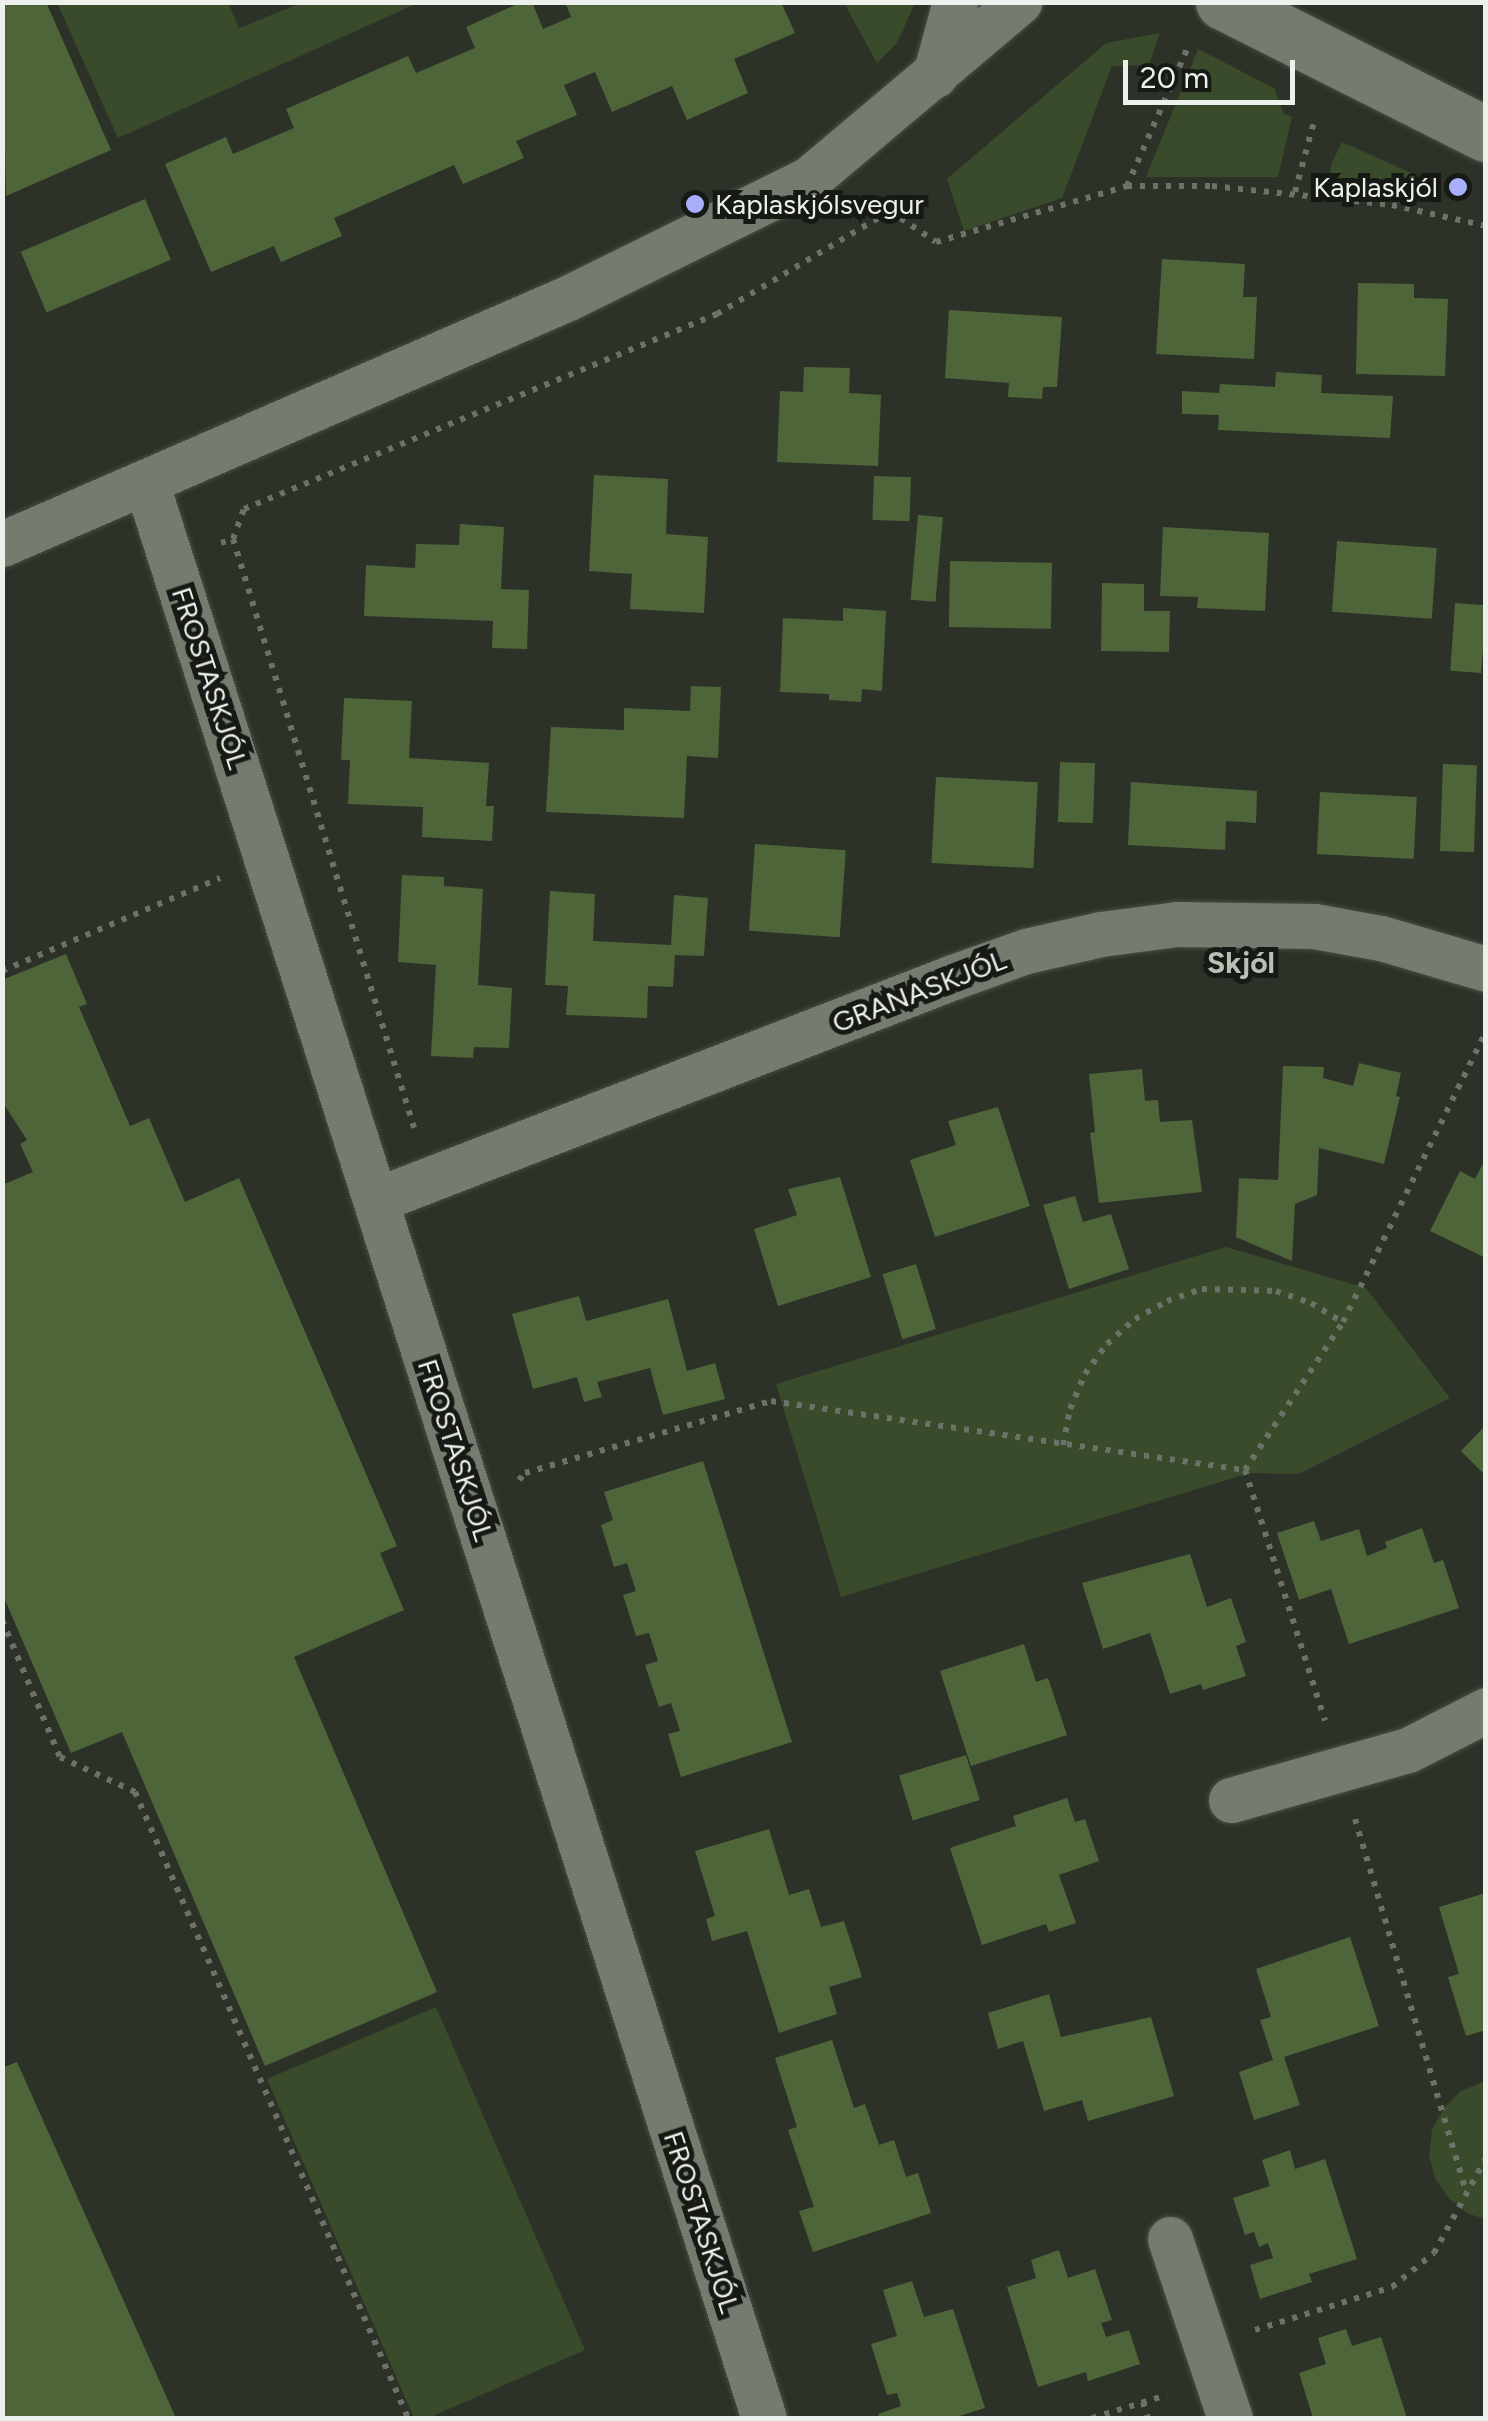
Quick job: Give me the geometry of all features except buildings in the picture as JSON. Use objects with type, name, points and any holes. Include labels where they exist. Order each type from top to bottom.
[{"type":"street","points":[[935,75],[955,2]]},
{"type":"street","points":[[2,544],[568,298],[809,179],[1019,2]]},
{"type":"street","points":[[1208,20],[1486,134]]},
{"type":"street","name":"FROSTASKJÓL","points":[[146,482],[764,2418]]},
{"type":"street","name":"GRANASKJÓL","points":[[376,1200],[953,977],[1026,951],[1101,934],[1177,924],[1314,926],[1381,938],[1486,969]]},
{"type":"street","points":[[1231,1800],[1408,1750],[1486,1710]]},
{"type":"street","points":[[1170,2239],[1218,2381]]},
{"type":"path","points":[[1127,186],[1208,20]]},
{"type":"path","points":[[1295,192],[1315,118]]},
{"type":"path","points":[[431,1178],[232,539],[244,509],[717,314],[890,211],[936,242],[1127,186],[1295,192],[1392,205],[1486,226]]},
{"type":"path","points":[[171,558],[232,539]]},
{"type":"path","points":[[2,971],[268,858]]},
{"type":"path","points":[[1245,1470],[1343,1322],[1486,1032]]},
{"type":"path","points":[[1063,1445],[1070,1409],[1096,1359],[1135,1319],[1168,1301],[1202,1290],[1240,1287],[1276,1291],[1312,1303],[1343,1322]]},
{"type":"path","points":[[474,1506],[507,1494],[526,1473],[771,1401],[1245,1470]]},
{"type":"path","points":[[1245,1470],[1340,1770],[1465,2189]]},
{"type":"path","points":[[2,1620],[60,1757],[135,1792],[408,2418]]},
{"type":"path","points":[[1092,2418],[1218,2381],[1392,2287],[1434,2253],[1465,2189],[1486,2158]]},
{"type":"path","points":[[1143,2402],[1148,2418]]},
{"type":"green space","points":[[57,3],[228,3],[239,28],[301,3],[418,3],[118,138]]},
{"type":"green space","points":[[844,3],[915,3],[897,43],[877,63]]},
{"type":"green space","points":[[1160,33],[1149,65],[1112,66],[1062,198],[964,231],[947,179],[1106,43]]},
{"type":"green space","points":[[1198,49],[1274,88],[1284,114],[1292,117],[1278,177],[1146,177]]},
{"type":"green space","points":[[1342,142],[1420,177],[1408,204],[1328,194],[1331,165]]},
{"type":"green space","points":[[1226,1247],[1366,1288],[1450,1398],[1299,1474],[1250,1473],[841,1597],[776,1384]]},
{"type":"green space","points":[[436,2007],[585,2350],[428,2418],[414,2418],[267,2079]]},
{"type":"green space","points":[[1486,2081],[1485,2219],[1469,2214],[1449,2199],[1435,2178],[1429,2155],[1432,2130],[1444,2108],[1461,2091]]},
{"type":"place","name":"Kaplaskjól","points":[[1458,187]]},
{"type":"place","name":"Kaplaskjólsvegur","points":[[695,204]]},
{"type":"district","name":"Skjól","points":[[1241,963]]}]
